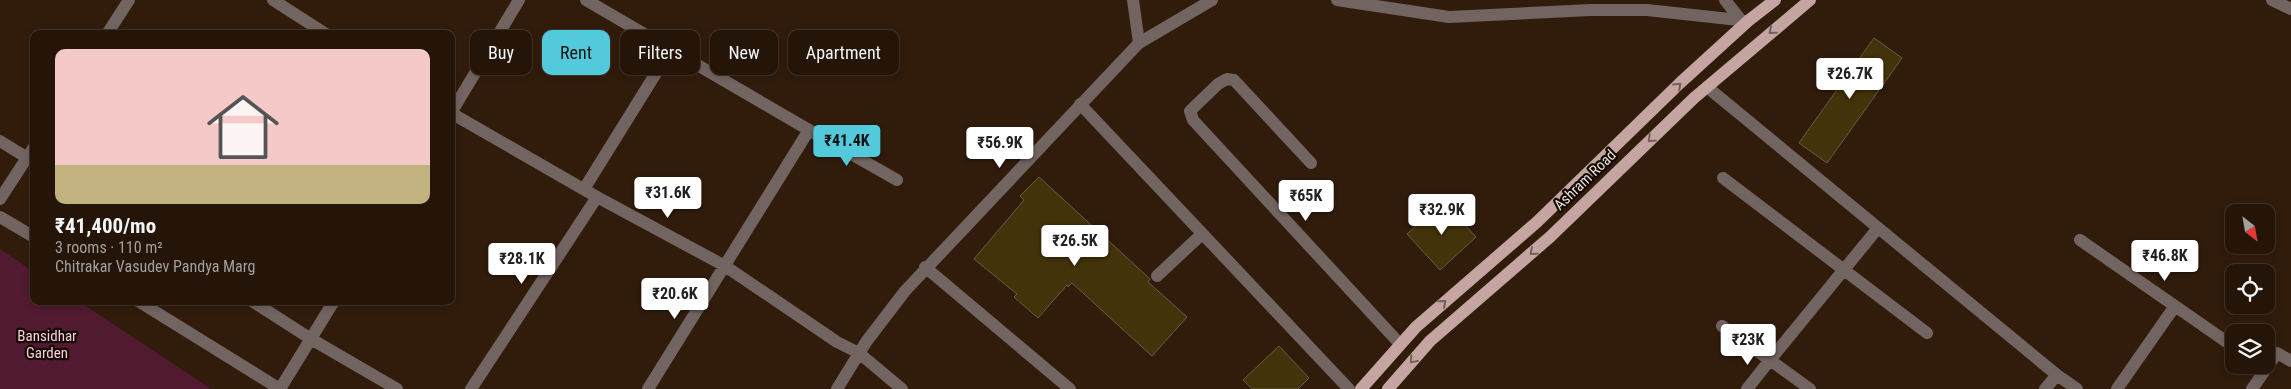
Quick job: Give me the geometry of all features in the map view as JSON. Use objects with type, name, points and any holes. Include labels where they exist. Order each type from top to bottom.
[{"type":"main road","name":"Ashram Road","points":[[1361,389],[1416,327],[1537,222],[1744,20],[1775,0]]},
{"type":"main road","name":"Ashram Road","points":[[1388,389],[1430,341],[1550,237],[1707,87],[1810,0]]},
{"type":"street","points":[[109,30],[128,0]]},
{"type":"street","points":[[273,0],[308,29]]},
{"type":"street","points":[[455,106],[519,0]]},
{"type":"street","points":[[586,0],[638,30]]},
{"type":"street","points":[[1133,0],[1139,42]]},
{"type":"street","points":[[837,389],[859,353],[905,291],[1139,42],[1212,0]]},
{"type":"street","points":[[1337,0],[1448,17],[1591,5],[1647,5],[1744,20]]},
{"type":"street","points":[[1725,0],[1744,20]]},
{"type":"street","points":[[2272,0],[2291,9]]},
{"type":"street","points":[[700,66],[898,180]]},
{"type":"street","points":[[584,190],[655,75]]},
{"type":"street","points":[[1311,163],[1234,80],[1226,79],[1218,84],[1190,111],[1193,120],[1400,344]]},
{"type":"street","points":[[1707,87],[2057,375],[2077,389]]},
{"type":"street","points":[[1080,104],[1349,389]]},
{"type":"street","points":[[455,115],[584,190],[725,266],[837,342],[859,353],[902,389]]},
{"type":"street","points":[[648,389],[809,130]]},
{"type":"street","points":[[0,141],[30,155]]},
{"type":"street","points":[[0,199],[30,156]]},
{"type":"street","points":[[1723,178],[1927,333]]},
{"type":"street","points":[[471,389],[597,197]]},
{"type":"street","points":[[0,216],[30,235]]},
{"type":"street","points":[[1748,389],[1878,228]]},
{"type":"street","points":[[1157,276],[1202,234]]},
{"type":"street","points":[[2080,240],[2225,341]]},
{"type":"street","points":[[926,267],[1070,389]]},
{"type":"street","points":[[144,305],[280,389],[332,305]]},
{"type":"street","points":[[258,305],[311,339],[398,389]]},
{"type":"street","points":[[2117,389],[2175,306]]},
{"type":"street","points":[[1722,326],[1810,389]]},
{"type":"street","points":[[2252,389],[2277,354],[2291,362]]},
{"type":"street","points":[[2045,389],[2057,375]]},
{"type":"green space","name":"Bansidhar Garden","points":[[0,249],[30,269],[30,305],[84,305],[211,389],[0,389]]},
{"type":"building","points":[[1874,38],[1902,58],[1827,163],[1799,143]]},
{"type":"building","points":[[1039,177],[1150,279],[1148,282],[1187,317],[1152,356],[1072,283],[1068,287],[1067,285],[1038,318],[1014,297],[1017,294],[974,259],[1024,200],[1020,196]]},
{"type":"building","points":[[1443,201],[1476,237],[1440,270],[1407,234]]},
{"type":"building","points":[[1279,346],[1309,378],[1298,389],[1252,389],[1243,380]]}]
